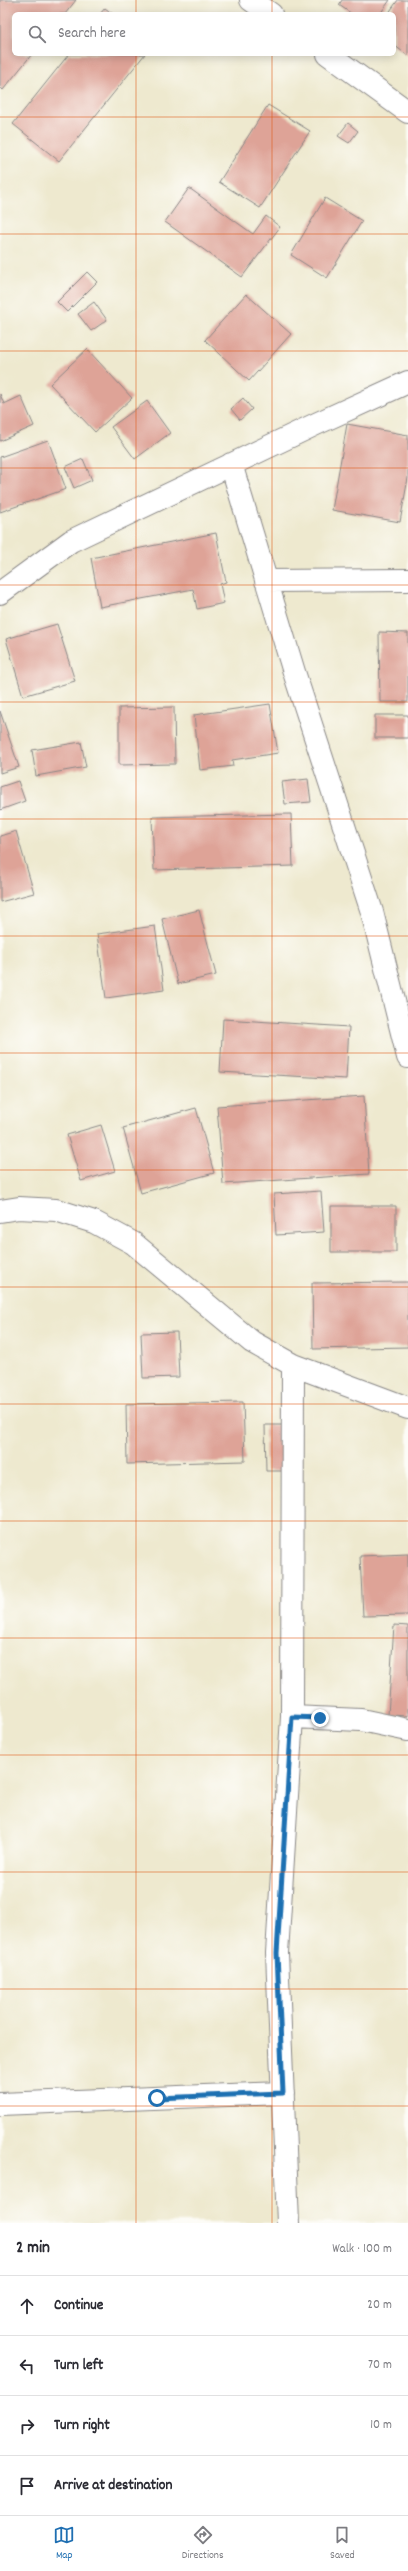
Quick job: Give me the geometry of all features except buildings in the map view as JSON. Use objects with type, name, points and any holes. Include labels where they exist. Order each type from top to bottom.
[{"type":"street","points":[[251,0],[268,12]]},
{"type":"street","points":[[331,56],[408,112]]},
{"type":"street","points":[[0,593],[71,541],[231,464],[408,382]]},
{"type":"street","points":[[231,464],[266,581],[372,912],[408,1057]]},
{"type":"street","points":[[266,581],[408,580]]},
{"type":"street","points":[[0,1211],[19,1208],[56,1210],[94,1222],[127,1240],[252,1342],[293,1365],[408,1408]]},
{"type":"street","points":[[288,2223],[277,1953],[292,1717],[293,1365]]},
{"type":"street","points":[[292,1717],[361,1720],[408,1730]]},
{"type":"street","points":[[0,2104],[283,2093]]},
{"type":"route","points":[[157,2098],[283,2093],[277,1953],[292,1717],[320,1718]]}]
